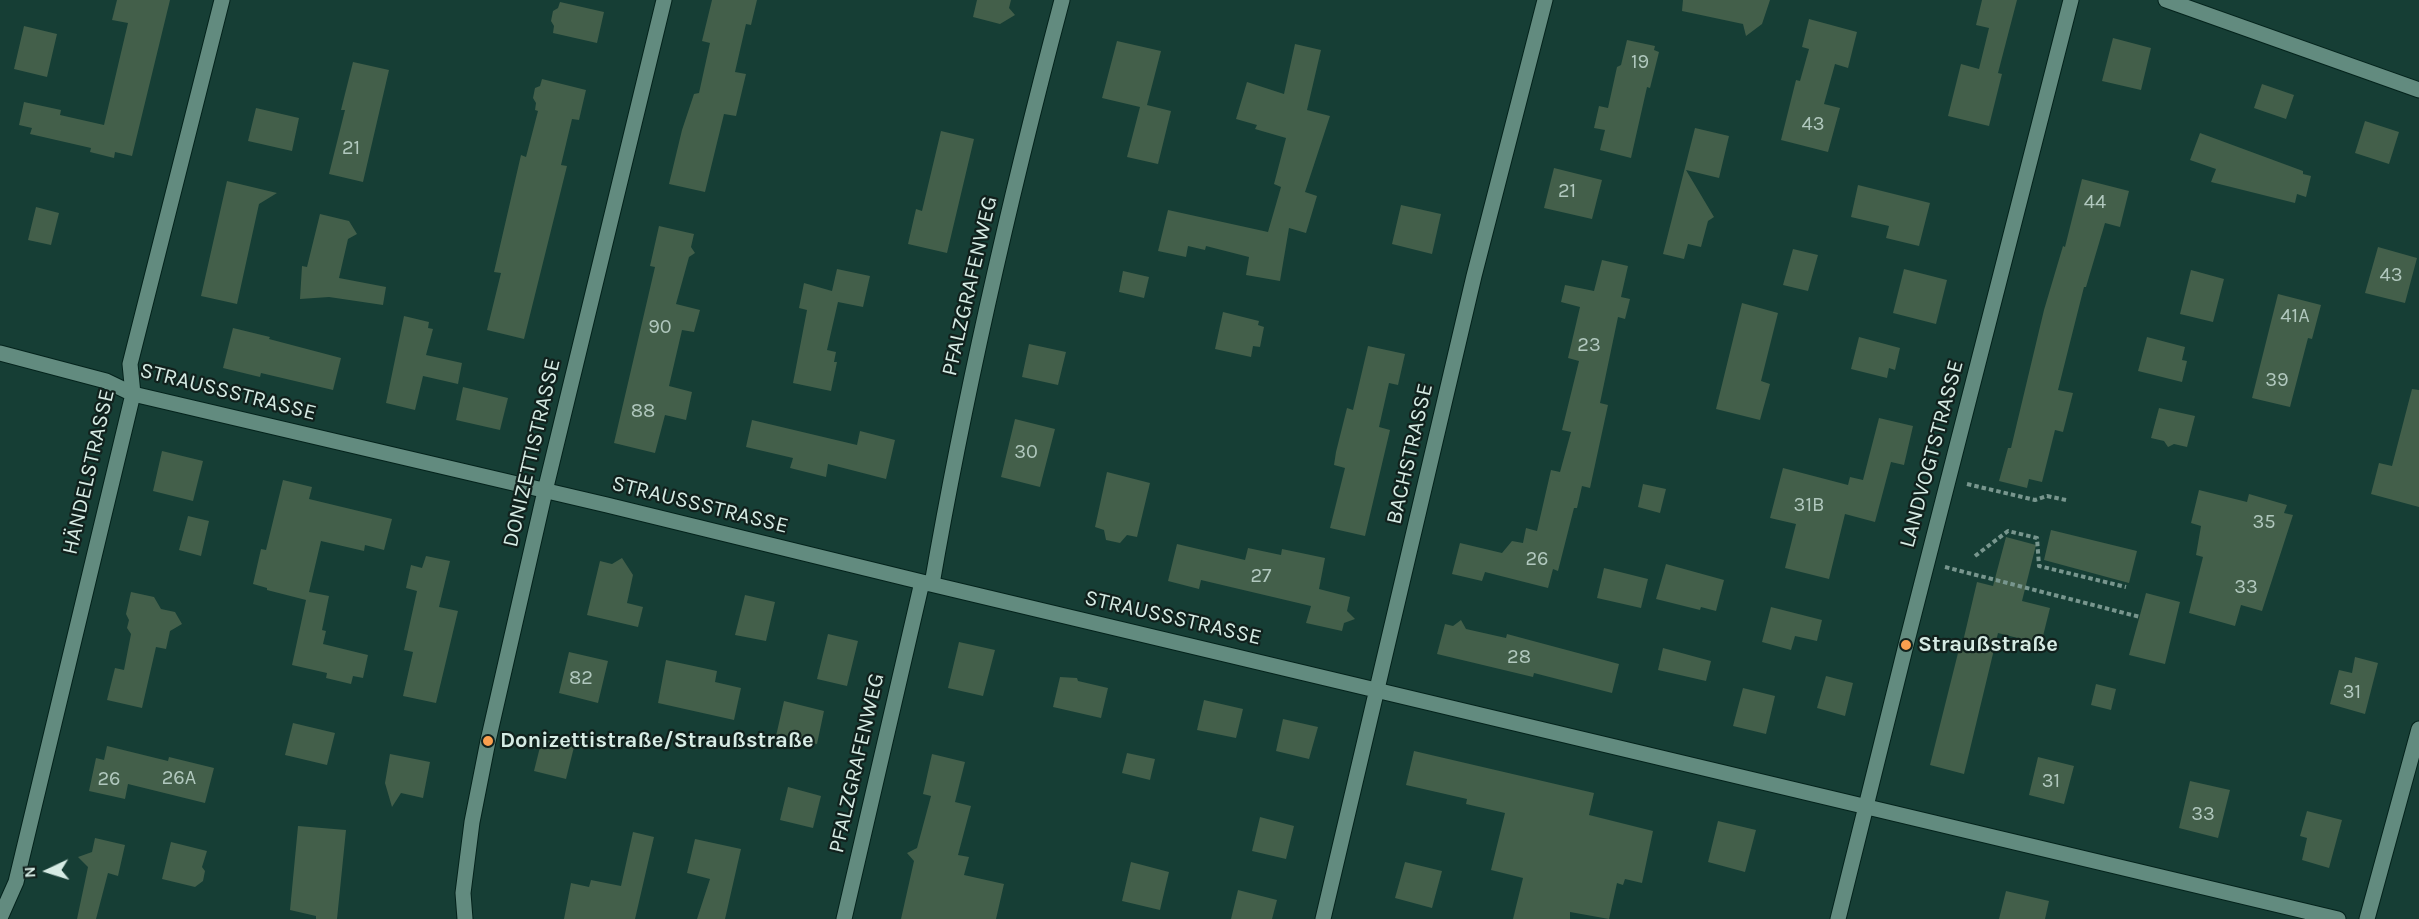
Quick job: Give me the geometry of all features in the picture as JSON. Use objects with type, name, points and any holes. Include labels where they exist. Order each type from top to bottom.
[{"type":"street","name":"HÄNDELSTRASSE","points":[[0,918],[16,882],[133,394],[130,364],[222,0]]},
{"type":"street","name":"DONIZETTISTRASSE","points":[[465,919],[463,893],[472,822],[488,741],[545,491],[664,0]]},
{"type":"street","name":"PFALZGRAFENWEG","points":[[844,919],[927,583],[1035,104],[1062,0]]},
{"type":"street","name":"BACHSTRASSE","points":[[1323,919],[1474,276],[1545,0]]},
{"type":"street","name":"LANDVOGTSTRASSE","points":[[1838,919],[2071,0]]},
{"type":"street","points":[[2166,0],[2419,90]]},
{"type":"street","name":"STRAUSSSTRASSE","points":[[0,353],[106,381],[133,394],[2338,919]]},
{"type":"street","points":[[2367,919],[2419,729]]},
{"type":"path","points":[[1949,480],[2035,500],[2047,496],[2066,500]]},
{"type":"path","points":[[1975,556],[2008,531],[2037,538],[2040,566],[2126,587]]},
{"type":"path","points":[[1927,563],[2140,617]]},
{"type":"building","points":[[117,0],[170,0],[132,156],[115,152],[114,158],[90,152],[91,148],[30,134],[32,128],[19,125],[24,102],[61,110],[60,115],[104,125],[128,23],[112,20]]},
{"type":"building","points":[[712,0],[757,0],[751,25],[746,24],[735,72],[746,74],[736,116],[724,114],[705,192],[669,184],[682,130],[694,94],[699,93],[710,43],[702,41]]},
{"type":"building","points":[[977,0],[1011,0],[1009,8],[1015,15],[1000,24],[973,17]]},
{"type":"building","points":[[1683,0],[1770,0],[1762,24],[1746,36],[1743,24],[1682,11]]},
{"type":"building","points":[[1982,0],[2017,0],[1998,73],[2002,74],[1989,126],[1948,116],[1961,64],[1979,69],[1989,28],[1976,25]]},
{"type":"building","points":[[560,2],[604,12],[597,43],[553,33],[554,26],[551,21],[553,11],[558,8]]},
{"type":"building","points":[[1809,19],[1857,32],[1848,68],[1835,64],[1824,104],[1840,108],[1828,152],[1781,140],[1796,80],[1800,81],[1809,49],[1802,47]]},
{"type":"building","points":[[24,26],[57,34],[47,77],[14,69]]},
{"type":"building","points":[[2113,38],[2151,48],[2141,90],[2102,81]]},
{"type":"building","points":[[1627,40],[1655,46],[1654,50],[1659,52],[1650,88],[1647,87],[1631,158],[1600,150],[1605,130],[1594,128],[1599,106],[1608,108],[1617,67],[1621,65]]},
{"type":"building","points":[[1117,41],[1161,51],[1147,105],[1171,111],[1158,164],[1127,157],[1140,107],[1102,98]]},
{"type":"building","points":[[1295,44],[1321,50],[1307,110],[1330,116],[1305,192],[1317,196],[1306,233],[1289,228],[1280,281],[1246,275],[1249,257],[1206,246],[1205,250],[1188,246],[1186,257],[1158,251],[1168,210],[1268,232],[1281,187],[1274,184],[1286,138],[1255,129],[1257,125],[1236,119],[1247,82],[1284,94]]},
{"type":"building","points":[[353,62],[389,70],[363,182],[329,174],[345,110],[341,110]]},
{"type":"building","points":[[542,79],[586,90],[579,120],[572,119],[561,165],[567,166],[524,339],[487,330],[501,273],[494,272],[521,155],[526,157],[538,111],[535,110],[536,103],[533,98],[535,88],[540,86]]},
{"type":"building","points":[[2262,84],[2294,95],[2286,119],[2254,108]]},
{"type":"building","points":[[256,108],[299,118],[292,151],[248,141]]},
{"type":"building","points":[[2365,121],[2399,132],[2389,164],[2355,153]]},
{"type":"building","points":[[1695,128],[1729,136],[1719,178],[1686,170],[1714,217],[1708,221],[1701,247],[1688,244],[1684,259],[1663,254]]},
{"type":"building","points":[[941,131],[974,139],[947,253],[908,244],[916,209],[922,211]]},
{"type":"building","points":[[2200,133],[2303,171],[2303,174],[2311,176],[2306,197],[2297,194],[2295,203],[2211,182],[2216,169],[2190,160]]},
{"type":"building","points":[[1554,168],[1602,180],[1592,219],[1544,208]]},
{"type":"building","points":[[2082,179],[2129,191],[2120,227],[2105,223],[2086,287],[2084,287],[2058,390],[2073,393],[2063,432],[2055,430],[2042,482],[2029,479],[2027,488],[1999,481],[2008,448],[2011,448],[2044,310],[2063,246],[2065,247]]},
{"type":"building","points":[[227,181],[277,193],[259,204],[237,304],[201,296]]},
{"type":"building","points":[[1858,185],[1930,203],[1919,246],[1886,238],[1889,226],[1851,217]]},
{"type":"building","points":[[1401,205],[1441,214],[1432,254],[1392,244]]},
{"type":"building","points":[[36,207],[59,213],[51,245],[28,240]]},
{"type":"building","points":[[320,214],[349,221],[357,234],[348,239],[339,278],[386,287],[383,305],[329,297],[300,299],[302,266],[307,267]]},
{"type":"building","points":[[659,226],[694,234],[691,247],[695,253],[689,257],[676,304],[700,310],[694,332],[682,330],[669,386],[692,392],[686,420],[665,415],[655,453],[614,443],[655,267],[650,266]]},
{"type":"building","points":[[2378,247],[2417,258],[2405,303],[2365,293]]},
{"type":"building","points":[[1793,249],[1818,255],[1808,291],[1783,285]]},
{"type":"building","points":[[1602,260],[1628,266],[1621,297],[1630,299],[1625,319],[1618,317],[1600,403],[1608,405],[1590,488],[1582,486],[1558,571],[1553,569],[1548,588],[1485,572],[1482,581],[1452,574],[1460,543],[1502,553],[1512,541],[1523,543],[1526,528],[1537,531],[1551,470],[1560,472],[1571,432],[1562,430],[1579,361],[1568,358],[1580,307],[1561,302],[1565,285],[1594,291]]},
{"type":"building","points":[[837,269],[870,276],[863,307],[838,302],[827,350],[836,352],[834,362],[837,362],[831,391],[793,383],[807,310],[799,308],[804,283],[832,291]]},
{"type":"building","points":[[1904,269],[1947,280],[1936,324],[1893,313]]},
{"type":"building","points":[[2191,270],[2224,279],[2213,322],[2180,314]]},
{"type":"building","points":[[1123,271],[1149,277],[1144,298],[1119,292]]},
{"type":"building","points":[[2278,294],[2321,305],[2312,339],[2308,338],[2290,407],[2252,398]]},
{"type":"building","points":[[1742,303],[1778,313],[1761,381],[1770,384],[1760,420],[1716,409]]},
{"type":"building","points":[[1223,312],[1259,321],[1258,325],[1264,327],[1260,347],[1253,346],[1251,357],[1215,349]]},
{"type":"building","points":[[404,316],[429,322],[428,328],[433,329],[426,355],[462,363],[458,384],[423,376],[415,410],[386,403]]},
{"type":"building","points":[[233,328],[341,358],[333,390],[261,373],[260,377],[223,368]]},
{"type":"building","points":[[1859,337],[1900,348],[1895,370],[1889,368],[1887,378],[1851,369]]},
{"type":"building","points":[[2147,337],[2185,347],[2182,360],[2187,361],[2182,382],[2138,371]]},
{"type":"building","points":[[1029,344],[1066,352],[1058,385],[1022,377]]},
{"type":"building","points":[[1368,346],[1405,354],[1398,385],[1389,383],[1379,427],[1390,430],[1365,536],[1330,528],[1345,468],[1334,465],[1336,452],[1347,408],[1353,410]]},
{"type":"building","points":[[463,387],[508,398],[500,430],[456,420]]},
{"type":"building","points":[[2412,389],[2419,390],[2419,507],[2371,494],[2379,463],[2392,466]]},
{"type":"building","points":[[2159,408],[2195,416],[2187,447],[2174,444],[2168,447],[2164,441],[2151,438]]},
{"type":"building","points":[[1879,418],[1913,426],[1904,465],[1891,462],[1875,522],[1845,514],[1829,579],[1785,568],[1796,524],[1770,518],[1783,468],[1848,485],[1850,477],[1863,480]]},
{"type":"building","points":[[1015,419],[1055,429],[1040,487],[1001,477]]},
{"type":"building","points":[[752,420],[857,445],[860,431],[895,440],[886,479],[828,464],[826,477],[790,468],[793,458],[746,447]]},
{"type":"building","points":[[162,451],[203,461],[193,501],[153,491]]},
{"type":"building","points":[[1107,472],[1150,483],[1137,537],[1127,535],[1120,543],[1106,540],[1104,530],[1095,527]]},
{"type":"building","points":[[283,480],[312,487],[309,499],[392,519],[384,550],[365,545],[364,551],[321,541],[309,592],[329,596],[322,630],[326,631],[323,644],[368,655],[363,678],[353,676],[351,684],[326,678],[327,673],[292,665],[306,600],[253,584],[261,549],[266,550]]},
{"type":"building","points":[[1643,484],[1666,489],[1660,513],[1638,507]]},
{"type":"building","points":[[2199,490],[2247,502],[2249,494],[2287,505],[2284,513],[2293,515],[2262,611],[2241,605],[2235,626],[2189,613],[2203,557],[2196,555],[2201,526],[2191,523]]},
{"type":"building","points":[[188,516],[209,521],[201,556],[179,550]]},
{"type":"building","points":[[2051,530],[2137,551],[2129,583],[2044,560]]},
{"type":"building","points":[[2006,537],[2036,545],[2022,601],[2050,608],[2041,644],[1998,633],[1964,774],[1930,765],[1977,582],[1993,586]]},
{"type":"building","points":[[1177,544],[1245,560],[1248,548],[1281,555],[1282,549],[1325,558],[1319,589],[1350,597],[1347,611],[1355,619],[1344,623],[1342,631],[1306,623],[1311,606],[1201,580],[1199,589],[1168,581]]},
{"type":"building","points":[[426,556],[450,561],[439,607],[458,611],[436,703],[403,696],[413,652],[404,650],[417,591],[406,588],[411,565],[422,568]]},
{"type":"building","points":[[622,558],[633,575],[627,603],[643,607],[638,627],[587,615],[600,561],[612,564]]},
{"type":"building","points":[[1666,564],[1724,580],[1716,611],[1701,607],[1700,610],[1656,599]]},
{"type":"building","points":[[1604,568],[1648,579],[1641,608],[1597,598]]},
{"type":"building","points":[[131,592],[154,597],[161,609],[175,612],[182,624],[170,631],[166,649],[156,647],[142,708],[107,700],[115,668],[124,670],[131,634],[127,628],[129,620],[126,614]]},
{"type":"building","points":[[2146,593],[2180,602],[2165,664],[2129,655]]},
{"type":"building","points":[[745,595],[775,602],[766,641],[735,635]]},
{"type":"building","points":[[1771,607],[1822,620],[1817,641],[1795,636],[1791,650],[1762,642]]},
{"type":"building","points":[[1461,620],[1466,629],[1506,638],[1507,634],[1619,664],[1612,693],[1534,673],[1533,677],[1437,654],[1445,624],[1453,626]]},
{"type":"building","points":[[828,634],[858,641],[847,686],[817,679]]},
{"type":"building","points":[[959,642],[995,650],[983,696],[948,688]]},
{"type":"building","points":[[1663,648],[1711,661],[1706,681],[1658,670]]},
{"type":"building","points":[[569,652],[608,661],[598,703],[559,693]]},
{"type":"building","points":[[2355,657],[2378,663],[2365,714],[2330,704],[2339,670],[2352,673]]},
{"type":"building","points":[[666,660],[717,671],[715,682],[741,688],[734,720],[658,703]]},
{"type":"building","points":[[1826,676],[1853,683],[1845,716],[1817,708]]},
{"type":"building","points":[[1060,677],[1077,678],[1078,681],[1108,688],[1101,718],[1053,707]]},
{"type":"building","points":[[2096,684],[2116,689],[2111,710],[2091,705]]},
{"type":"building","points":[[1743,688],[1775,696],[1766,734],[1733,726]]},
{"type":"building","points":[[1204,700],[1243,709],[1236,738],[1197,730]]},
{"type":"building","points":[[784,701],[824,711],[817,744],[776,736]]},
{"type":"building","points":[[1283,719],[1318,727],[1309,759],[1276,751]]},
{"type":"building","points":[[293,723],[335,733],[327,765],[285,755]]},
{"type":"building","points":[[542,739],[574,747],[566,779],[534,771]]},
{"type":"building","points":[[107,746],[168,761],[169,757],[214,768],[205,803],[128,784],[125,799],[89,791],[96,758],[104,760]]},
{"type":"building","points":[[1414,751],[1594,793],[1589,815],[1653,831],[1642,883],[1625,879],[1623,885],[1617,883],[1609,919],[1570,912],[1570,919],[1513,919],[1523,878],[1491,870],[1505,813],[1466,804],[1467,799],[1406,785]]},
{"type":"building","points":[[1127,753],[1155,759],[1150,780],[1122,773]]},
{"type":"building","points":[[390,754],[430,762],[423,798],[401,793],[392,807],[385,783]]},
{"type":"building","points":[[932,754],[965,762],[955,802],[971,806],[958,855],[969,857],[964,875],[1004,884],[996,919],[901,919],[914,861],[907,853],[917,848],[931,796],[923,794]]},
{"type":"building","points":[[2038,757],[2074,766],[2064,804],[2029,795]]},
{"type":"building","points":[[2190,781],[2230,790],[2218,838],[2179,828]]},
{"type":"building","points":[[788,787],[821,796],[813,828],[780,820]]},
{"type":"building","points":[[2307,811],[2342,820],[2329,868],[2302,860],[2307,838],[2300,836]]},
{"type":"building","points":[[1260,817],[1294,826],[1286,859],[1252,851]]},
{"type":"building","points":[[1718,821],[1756,830],[1745,872],[1708,862]]},
{"type":"building","points":[[298,826],[346,830],[337,919],[316,919],[316,916],[290,910]]},
{"type":"building","points":[[633,832],[654,837],[635,919],[564,919],[571,883],[589,887],[591,880],[621,886]]},
{"type":"building","points":[[95,838],[125,845],[118,876],[108,873],[96,919],[77,919],[88,867],[78,857],[92,852]]},
{"type":"building","points":[[695,839],[741,849],[725,919],[697,919],[710,879],[687,873]]},
{"type":"building","points":[[171,842],[207,851],[202,867],[205,871],[203,881],[195,887],[162,879]]},
{"type":"building","points":[[1131,862],[1169,872],[1160,910],[1122,901]]},
{"type":"building","points":[[1405,862],[1442,871],[1432,908],[1395,898]]},
{"type":"building","points":[[1238,890],[1277,900],[1272,919],[1231,919]]},
{"type":"building","points":[[2006,891],[2049,901],[2045,919],[1999,919]]},
{"type":"place","name":"Straußstraße","points":[[1906,645]]},
{"type":"place","name":"Donizettistraße/Straußstraße","points":[[488,741]]}]
